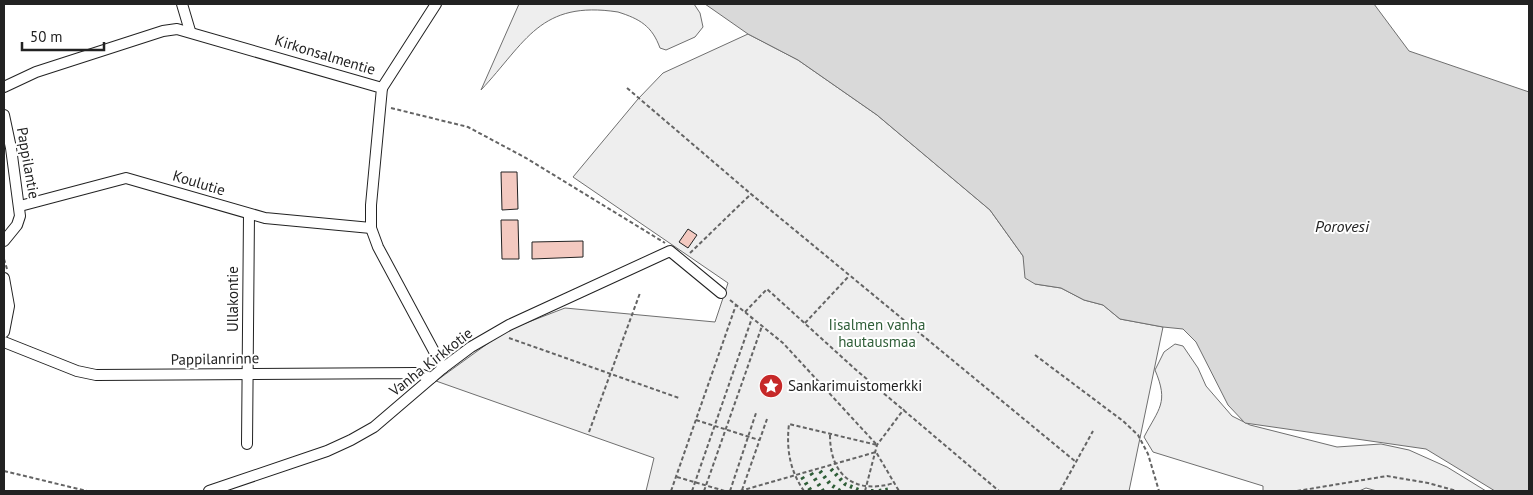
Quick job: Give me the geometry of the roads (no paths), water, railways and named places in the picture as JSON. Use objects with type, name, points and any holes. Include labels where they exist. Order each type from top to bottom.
[{"type":"street","points":[[182,4],[190,31]]},
{"type":"street","points":[[382,88],[436,4]]},
{"type":"street","name":"Kirkonsalmentie","points":[[4,87],[36,72],[163,31],[178,29],[382,88],[371,205],[372,228],[378,248],[443,368]]},
{"type":"street","name":"Pappilantie","points":[[4,115],[20,206],[17,225],[4,241]]},
{"type":"street","name":"Koulutie","points":[[20,206],[126,178],[248,214],[280,221],[372,228]]},
{"type":"street","name":"Ullakontie","points":[[247,444],[248,214]]},
{"type":"street","name":"Vanha Kirkkotie","points":[[209,491],[327,451],[352,440],[374,427],[443,368],[471,347],[509,324],[670,251],[720,293]]},
{"type":"street","points":[[4,278],[9,306],[4,332]]},
{"type":"street","name":"Pappilanrinne","points":[[4,342],[77,371],[96,375],[417,373],[431,378]]},
{"type":"water","name":"Porovesi","points":[[705,4],[1374,4],[1409,51],[1529,92],[1529,491],[1495,491],[1426,449],[1245,423],[1228,405],[1196,342],[1183,329],[1120,319],[1103,305],[1084,300],[1061,288],[1035,284],[1025,278],[1023,256],[990,210],[877,115],[798,60],[748,34]]},
{"type":"place","name":"Sankarimuistomerkki","points":[[771,386]]},
{"type":"park label","name":"Iisalmen vanha hautausmaa","points":[[877,334]]}]
